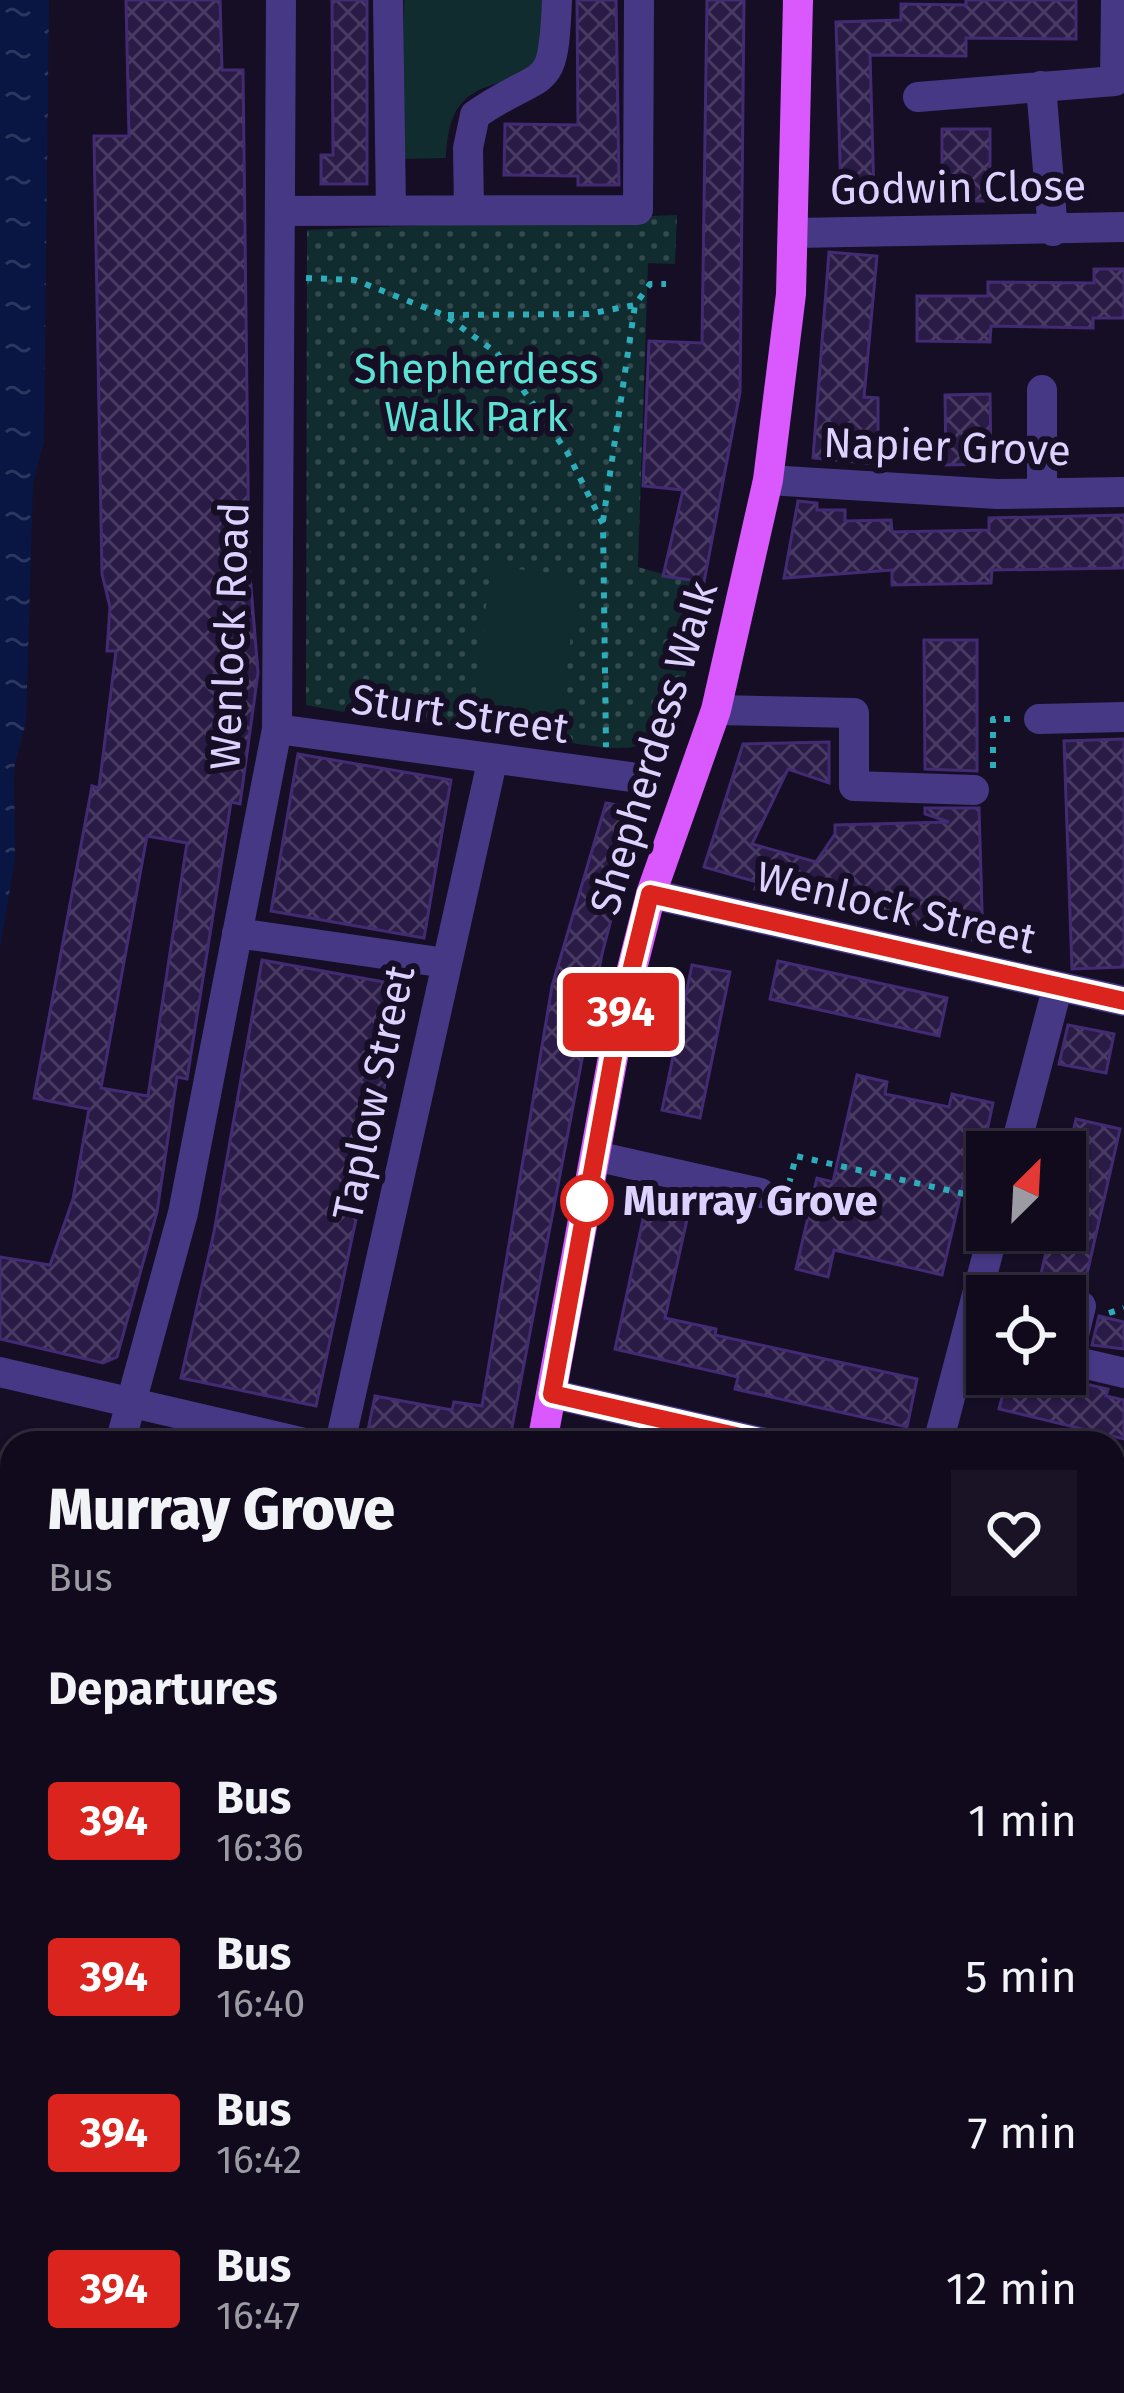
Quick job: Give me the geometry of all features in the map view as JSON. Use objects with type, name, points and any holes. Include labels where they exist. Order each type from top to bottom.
[{"type":"main road","name":"Shepherdess Walk","points":[[544,1431],[622,1008],[650,894],[716,710],[768,480],[794,233],[798,0]]},
{"type":"street","name":"Wenlock Road","points":[[123,1431],[183,1214],[277,729],[280,0]]},
{"type":"street","points":[[388,0],[391,211]]},
{"type":"street","points":[[470,210],[468,148],[475,115],[509,91],[544,77],[554,63],[557,0]]},
{"type":"street","points":[[280,211],[638,210],[639,0]]},
{"type":"street","points":[[918,97],[1115,82],[1116,0]]},
{"type":"street","points":[[1041,86],[1053,231]]},
{"type":"street","name":"Godwin Close","points":[[794,233],[1124,227]]},
{"type":"street","points":[[1031,494],[1042,390]]},
{"type":"street","name":"Napier Grove","points":[[768,480],[1031,494],[1124,492]]},
{"type":"street","points":[[716,710],[854,713],[854,786],[974,790]]},
{"type":"street","points":[[1040,719],[1124,717]]},
{"type":"street","name":"Sturt Street","points":[[277,729],[491,762],[631,777]]},
{"type":"street","name":"Taplow Street","points":[[343,1431],[491,762]]},
{"type":"street","name":"Wenlock Street","points":[[650,894],[1124,1001]]},
{"type":"street","points":[[237,933],[446,963]]},
{"type":"street","points":[[1021,1131],[1058,988]]},
{"type":"street","points":[[595,1156],[760,1192]]},
{"type":"street","points":[[1086,1364],[1124,1373]]},
{"type":"street","points":[[942,1431],[966,1368]]},
{"type":"street","points":[[0,1372],[235,1431]]},
{"type":"street","points":[[552,1394],[714,1431]]},
{"type":"path","name":"Shepherdess Walk","points":[[279,277],[356,280],[444,315],[496,353],[567,452],[603,524],[606,748],[599,776]]},
{"type":"path","points":[[603,524],[635,305],[650,284],[666,284]]},
{"type":"path","points":[[444,315],[588,314],[635,305]]},
{"type":"path","points":[[974,790],[993,781],[992,719],[1040,719]]},
{"type":"path","points":[[760,1192],[786,1197],[796,1156],[966,1194]]},
{"type":"green space","points":[[404,0],[546,0],[537,72],[470,95],[453,117],[446,158],[402,159]]},
{"type":"green space","name":"Shepherdess Walk Park","points":[[677,215],[675,264],[648,263],[638,567],[705,586],[683,686],[661,734],[642,745],[606,748],[408,719],[399,704],[353,699],[344,712],[306,705],[307,230]]},
{"type":"green space","points":[[491,566],[578,576],[560,727],[473,716]]},
{"type":"water","points":[[0,0],[49,0],[44,441],[33,484],[26,722],[14,768],[15,858],[0,948]]},
{"type":"building","points":[[126,0],[220,0],[222,70],[243,70],[249,562],[258,673],[240,804],[231,802],[187,1079],[177,1077],[157,1212],[117,1357],[103,1363],[0,1339],[0,1257],[50,1265],[73,1199],[89,1109],[34,1098],[92,786],[99,788],[116,651],[107,651],[110,607],[102,574],[94,136],[129,136]],"holes":[[[147,836],[187,843],[148,1096],[101,1088]]]},
{"type":"building","points":[[332,0],[367,0],[367,184],[321,184],[321,155],[333,155]]},
{"type":"building","points":[[577,0],[616,0],[619,185],[578,185],[578,176],[504,175],[505,124],[578,125]]},
{"type":"building","points":[[707,0],[744,0],[740,392],[704,582],[663,576],[683,490],[643,486],[649,341],[702,343]]},
{"type":"building","points":[[966,0],[1076,0],[1076,39],[966,38],[966,56],[870,55],[874,195],[841,196],[836,22],[901,20],[901,4],[966,5]]},
{"type":"building","points":[[942,129],[990,129],[990,201],[942,201]]},
{"type":"building","points":[[829,252],[877,256],[864,397],[878,398],[878,464],[813,458]]},
{"type":"building","points":[[1094,269],[1124,269],[1124,318],[1093,318],[1093,328],[991,326],[990,342],[917,341],[917,296],[988,296],[988,282],[1094,283]]},
{"type":"building","points":[[990,394],[991,464],[946,465],[945,395]]},
{"type":"building","points":[[798,501],[817,503],[817,510],[845,510],[845,521],[891,520],[892,532],[989,530],[989,518],[1124,515],[1124,568],[992,570],[991,583],[892,585],[892,570],[784,578]]},
{"type":"building","points":[[924,640],[977,640],[977,771],[925,769]]},
{"type":"building","points":[[1124,739],[1124,967],[1072,969],[1064,741]]},
{"type":"building","points":[[829,742],[829,783],[788,769],[752,844],[816,862],[835,834],[835,825],[949,822],[925,814],[925,808],[979,808],[983,943],[835,903],[755,889],[757,882],[704,867],[743,744]]},
{"type":"building","points":[[298,754],[451,780],[424,938],[271,911]]},
{"type":"building","points":[[606,803],[640,809],[602,954],[511,1431],[368,1430],[375,1396],[452,1410],[454,1402],[482,1406],[552,986]]},
{"type":"building","points":[[262,960],[406,986],[316,1406],[181,1378],[214,1232]]},
{"type":"building","points":[[778,961],[947,998],[939,1036],[770,999]]},
{"type":"building","points":[[692,965],[730,972],[700,1118],[662,1110]]},
{"type":"building","points":[[1068,1025],[1114,1034],[1106,1073],[1059,1064]]},
{"type":"building","points":[[857,1075],[887,1082],[885,1094],[949,1107],[952,1094],[993,1103],[987,1131],[966,1131],[966,1180],[942,1275],[834,1250],[828,1277],[796,1269],[817,1178],[833,1182]]},
{"type":"building","points":[[1076,1119],[1120,1129],[1086,1278],[1041,1275],[1046,1251],[1086,1251],[1086,1131],[1073,1131]]},
{"type":"building","points":[[646,1205],[688,1215],[665,1318],[716,1329],[715,1335],[917,1379],[907,1427],[735,1389],[738,1377],[615,1349]]},
{"type":"building","points":[[1099,1316],[1124,1322],[1124,1349],[1092,1345]]},
{"type":"building","points":[[1086,1384],[1108,1389],[1106,1396],[1124,1400],[1124,1431],[1091,1431],[999,1409],[1003,1395],[1086,1395]]},
{"type":"bus line","name":"394","points":[[714,1431],[552,1394],[622,1008],[650,894],[1124,1001]]},
{"type":"place","name":"Murray Grove","points":[[587,1201]]}]
